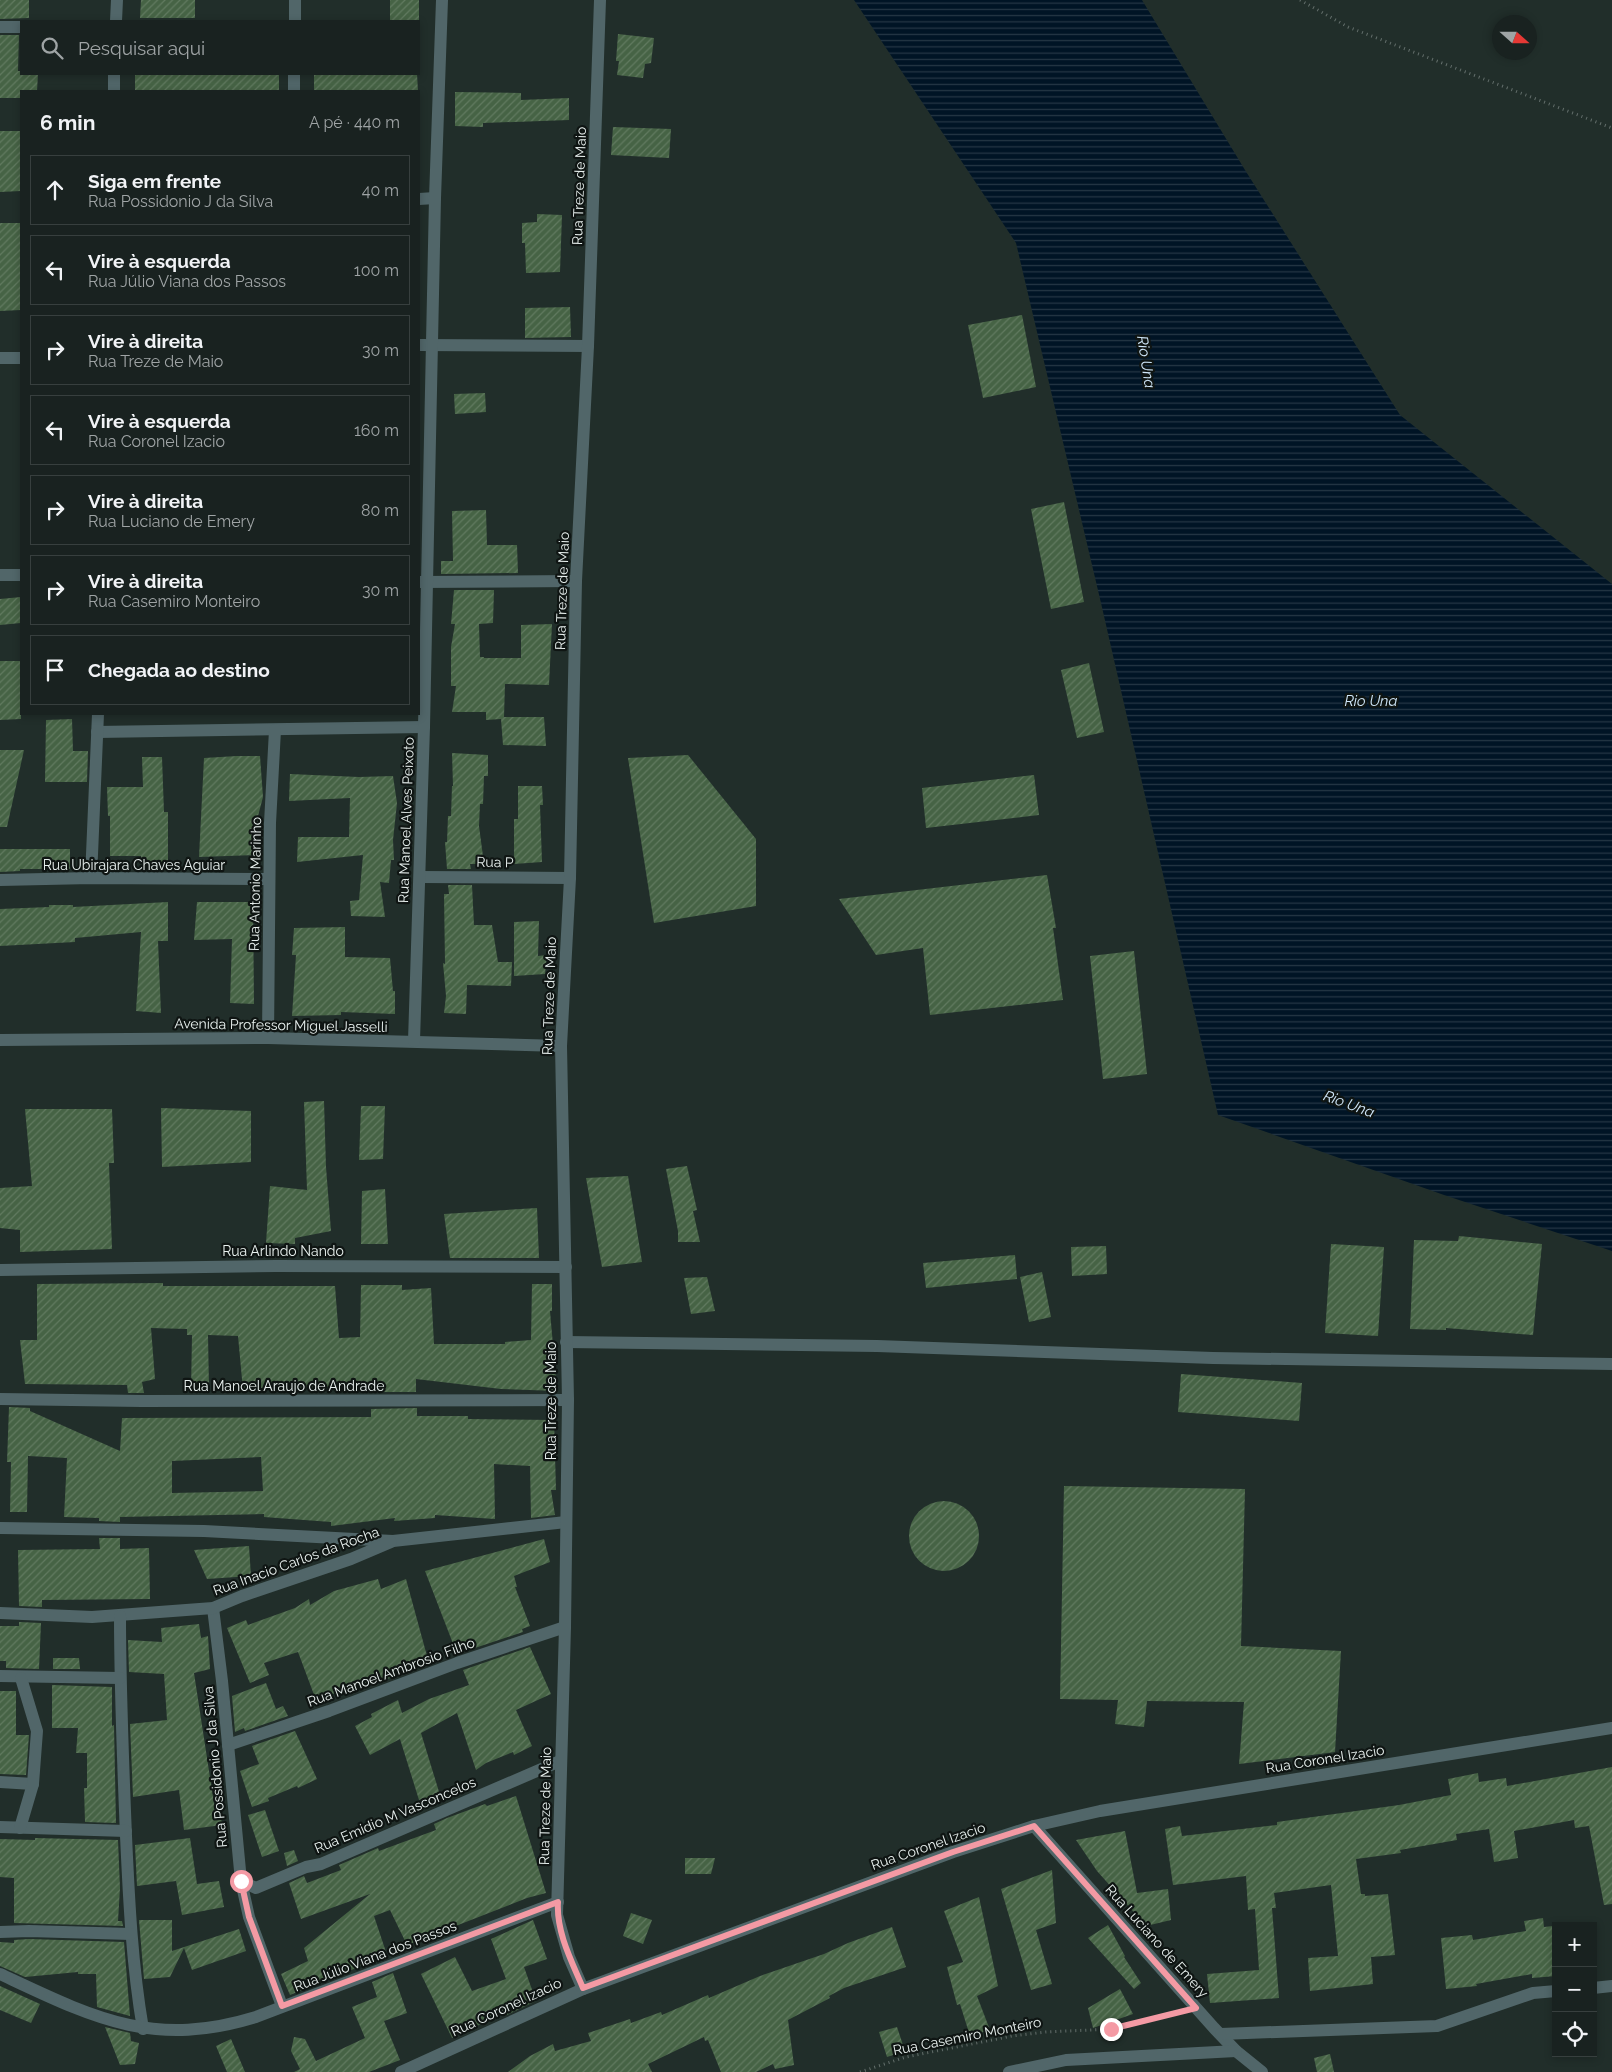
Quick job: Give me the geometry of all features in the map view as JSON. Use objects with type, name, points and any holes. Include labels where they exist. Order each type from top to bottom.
[{"type":"street","points":[[116,20],[117,0]]},
{"type":"street","points":[[295,0],[295,20]]},
{"type":"street","name":"Rua Manoel Alves Peixoto","points":[[414,1042],[424,727],[423,582],[442,0]]},
{"type":"street","name":"Rua Treze de Maio","points":[[583,1988],[569,1957],[557,1915],[565,1627],[568,1400],[561,1046],[570,878],[576,581],[588,346],[600,0]]},
{"type":"street","points":[[0,27],[20,27]]},
{"type":"street","points":[[114,75],[114,90]]},
{"type":"street","points":[[294,75],[294,90]]},
{"type":"street","points":[[420,199],[435,198]]},
{"type":"street","points":[[420,345],[588,346]]},
{"type":"street","points":[[0,358],[20,358]]},
{"type":"street","points":[[0,575],[20,575]]},
{"type":"street","points":[[423,582],[576,581]]},
{"type":"street","points":[[91,878],[98,715]]},
{"type":"street","points":[[97,732],[424,727]]},
{"type":"street","name":"Rua Antonio Marinho","points":[[268,1038],[270,815],[275,730]]},
{"type":"street","name":"Rua P","points":[[420,877],[570,878]]},
{"type":"street","name":"Rua Ubirajara Chaves Aguiar","points":[[0,880],[91,878],[269,879]]},
{"type":"street","name":"Avenida Professor Miguel Jasselli","points":[[0,1040],[268,1038],[561,1046]]},
{"type":"street","name":"Rua Arlindo Nando","points":[[0,1270],[266,1266],[566,1267]]},
{"type":"street","points":[[566,1342],[868,1346],[1213,1358],[1612,1364]]},
{"type":"street","name":"Rua Manoel Araujo de Andrade","points":[[0,1399],[568,1400]]},
{"type":"street","name":"Rua Inacio Carlos da Rocha","points":[[0,1528],[204,1531],[393,1541],[566,1522]]},
{"type":"street","name":"Rua Inacio Carlos da Rocha","points":[[0,1613],[92,1617],[213,1608],[242,1596],[351,1559],[393,1541]]},
{"type":"street","name":"Rua Possidonio J da Silva","points":[[213,1608],[241,1881],[249,1917],[282,2006]]},
{"type":"street","points":[[120,1616],[120,1678],[131,1934],[143,2029]]},
{"type":"street","name":"Rua Manoel Ambrosio Filho","points":[[228,1745],[329,1711],[457,1663],[565,1627]]},
{"type":"street","points":[[0,1676],[21,1678],[120,1678]]},
{"type":"street","points":[[20,1828],[33,1784],[37,1731],[21,1678]]},
{"type":"street","name":"Rua Coronel Izacio","points":[[401,2072],[583,1988],[953,1852],[1034,1826],[1100,1810],[1612,1728]]},
{"type":"street","name":"Rua Emidio M Vasconcelos","points":[[241,1881],[256,1888],[306,1867],[321,1864],[560,1761]]},
{"type":"street","points":[[0,1782],[33,1784]]},
{"type":"street","name":"Rua Luciano de Emery","points":[[1034,1826],[1220,2034],[1236,2051],[1262,2072]]},
{"type":"street","points":[[0,1827],[126,1831]]},
{"type":"street","name":"Rua Júlio Viana dos Passos","points":[[0,1974],[88,2014],[143,2029],[195,2029],[235,2023],[558,1902]]},
{"type":"street","points":[[0,1932],[131,1934]]},
{"type":"street","points":[[1597,1988],[1612,1986]]},
{"type":"street","points":[[1220,2034],[1437,2026],[1533,1993],[1552,1991]]},
{"type":"street","points":[[1009,2072],[1066,2060],[1236,2051]]},
{"type":"path","points":[[1300,0],[1348,27],[1612,128]]},
{"type":"path","name":"Rua Casemiro Monteiro","points":[[860,2072],[906,2057],[1012,2036],[1046,2032],[1111,2029],[1196,2008]]},
{"type":"water","name":"Rio Una","points":[[854,0],[1142,0],[1245,170],[1400,415],[1612,584],[1612,1251],[1444,1195],[1218,1115],[1101,603],[1016,243]]},
{"type":"building","points":[[0,0],[29,0],[29,18],[0,19]]},
{"type":"building","points":[[141,0],[195,0],[195,18],[140,18]]},
{"type":"building","points":[[390,0],[419,0],[419,20],[390,20]]},
{"type":"building","points":[[618,34],[654,38],[651,63],[645,64],[643,78],[617,75],[619,61],[616,61]]},
{"type":"building","points":[[0,35],[19,35],[18,71],[20,71],[20,75],[38,75],[37,90],[20,90],[20,98],[0,98]]},
{"type":"building","points":[[135,75],[279,75],[279,90],[135,90]]},
{"type":"building","points":[[314,75],[417,75],[418,90],[314,90]]},
{"type":"building","points":[[455,92],[521,93],[521,100],[569,98],[569,120],[483,123],[483,127],[455,126]]},
{"type":"building","points":[[613,127],[671,129],[669,158],[611,155]]},
{"type":"building","points":[[0,131],[20,131],[20,191],[0,192]]},
{"type":"building","points":[[537,214],[562,215],[560,272],[526,273],[525,243],[522,243],[522,223],[537,222]]},
{"type":"building","points":[[0,223],[20,223],[20,310],[0,311]]},
{"type":"building","points":[[570,307],[571,337],[525,338],[525,308]]},
{"type":"building","points":[[1022,315],[1036,387],[983,398],[968,325]]},
{"type":"building","points":[[485,393],[486,412],[455,414],[454,394]]},
{"type":"building","points":[[1064,502],[1084,602],[1051,609],[1031,509]]},
{"type":"building","points":[[486,510],[487,545],[517,545],[518,573],[441,574],[441,561],[453,561],[452,511]]},
{"type":"building","points":[[454,590],[494,590],[493,623],[479,624],[480,657],[521,658],[521,625],[552,624],[549,685],[505,684],[504,717],[544,717],[546,746],[503,745],[501,719],[486,720],[486,712],[452,712],[456,686],[451,686],[451,647],[455,624],[451,624]]},
{"type":"building","points":[[20,597],[20,623],[0,625],[0,599]]},
{"type":"building","points":[[0,661],[20,661],[21,719],[0,720]]},
{"type":"building","points":[[1089,663],[1104,732],[1077,738],[1061,670]]},
{"type":"building","points":[[72,719],[73,751],[88,751],[87,782],[45,782],[46,720]]},
{"type":"building","points":[[0,750],[24,750],[7,827],[0,827]]},
{"type":"building","points":[[452,753],[488,755],[488,776],[484,776],[483,804],[480,804],[479,826],[484,864],[470,864],[471,869],[447,869],[445,842],[447,842],[448,816],[451,816],[453,786]]},
{"type":"building","points":[[688,755],[756,839],[756,906],[654,923],[628,758]]},
{"type":"building","points":[[260,756],[263,797],[258,816],[256,855],[199,857],[204,758]]},
{"type":"building","points":[[142,757],[162,757],[164,812],[168,812],[168,867],[141,867],[141,856],[110,856],[110,816],[108,816],[107,787],[143,787]]},
{"type":"building","points":[[290,774],[359,777],[393,776],[397,803],[393,840],[394,860],[391,860],[389,883],[380,882],[385,917],[351,916],[350,901],[359,900],[363,855],[297,862],[298,837],[349,837],[350,798],[289,801]]},
{"type":"building","points":[[1034,775],[1039,815],[926,828],[922,788]]},
{"type":"building","points":[[518,786],[542,786],[543,805],[540,805],[542,862],[514,864],[514,819],[518,819]]},
{"type":"building","points":[[0,849],[70,849],[70,869],[20,869],[20,871],[0,872]]},
{"type":"building","points":[[1047,875],[1056,928],[1053,928],[1063,1000],[930,1015],[923,948],[876,955],[839,899]]},
{"type":"building","points":[[448,885],[472,885],[474,925],[492,925],[498,962],[512,962],[511,986],[467,985],[466,1014],[444,1013],[446,996],[443,963],[445,964],[444,894],[449,894]]},
{"type":"building","points":[[168,902],[168,941],[158,941],[161,1013],[136,1011],[141,932],[75,938],[75,942],[0,946],[0,909],[49,907],[49,905],[73,905],[73,907]]},
{"type":"building","points":[[197,902],[253,902],[254,1004],[230,1003],[232,939],[194,940]]},
{"type":"building","points":[[539,921],[538,956],[547,955],[545,974],[514,976],[514,922]]},
{"type":"building","points":[[345,927],[345,957],[390,958],[393,991],[395,991],[395,1014],[341,1012],[341,1015],[292,1016],[296,955],[292,955],[294,928]]},
{"type":"building","points":[[1134,951],[1147,1074],[1103,1079],[1090,956]]},
{"type":"building","points":[[324,1101],[326,1167],[331,1231],[295,1238],[295,1244],[266,1243],[270,1186],[307,1190],[304,1102]]},
{"type":"building","points":[[361,1106],[385,1106],[383,1159],[359,1160]]},
{"type":"building","points":[[161,1108],[251,1111],[251,1162],[162,1167]]},
{"type":"building","points":[[25,1109],[112,1109],[114,1163],[109,1163],[112,1249],[20,1252],[20,1230],[0,1228],[0,1188],[32,1186]]},
{"type":"building","points":[[687,1166],[697,1210],[693,1211],[700,1242],[678,1242],[678,1231],[666,1169]]},
{"type":"building","points":[[628,1176],[642,1262],[602,1267],[586,1178]]},
{"type":"building","points":[[385,1189],[388,1244],[361,1244],[362,1191]]},
{"type":"building","points":[[537,1208],[539,1258],[450,1258],[444,1214]]},
{"type":"building","points":[[1459,1236],[1542,1244],[1533,1335],[1446,1328],[1446,1330],[1410,1329],[1414,1240],[1458,1241]]},
{"type":"building","points":[[1331,1244],[1384,1247],[1378,1336],[1325,1333]]},
{"type":"building","points":[[1106,1246],[1107,1274],[1072,1276],[1071,1247]]},
{"type":"building","points":[[1015,1255],[1017,1279],[926,1288],[923,1263]]},
{"type":"building","points":[[1042,1272],[1051,1317],[1029,1322],[1020,1277]]},
{"type":"building","points":[[707,1277],[715,1311],[691,1314],[684,1278]]},
{"type":"building","points":[[163,1283],[163,1286],[335,1286],[339,1338],[360,1337],[361,1285],[402,1285],[402,1290],[431,1288],[434,1344],[505,1344],[505,1342],[531,1340],[532,1284],[552,1284],[552,1311],[550,1311],[557,1391],[501,1389],[416,1379],[416,1392],[371,1392],[371,1385],[243,1390],[238,1336],[208,1335],[209,1388],[191,1390],[192,1335],[187,1335],[187,1329],[151,1328],[155,1379],[142,1382],[144,1393],[128,1393],[127,1385],[25,1384],[20,1340],[37,1340],[37,1284]]},
{"type":"building","points":[[1181,1374],[1302,1383],[1299,1421],[1178,1412]]},
{"type":"building","points":[[9,1407],[30,1408],[30,1411],[120,1451],[122,1418],[371,1417],[371,1409],[417,1408],[417,1416],[468,1416],[468,1419],[554,1420],[556,1490],[551,1490],[555,1515],[531,1518],[530,1466],[494,1464],[495,1519],[435,1515],[435,1518],[394,1521],[395,1518],[331,1526],[331,1522],[264,1517],[264,1514],[120,1517],[120,1522],[99,1521],[99,1518],[64,1517],[67,1458],[28,1456],[27,1512],[10,1512],[11,1462],[7,1462]],"holes":[[[261,1457],[263,1491],[172,1493],[172,1461]]]},
{"type":"building","points":[[1064,1486],[1245,1489],[1241,1646],[1341,1651],[1335,1752],[1239,1764],[1244,1702],[1147,1701],[1144,1727],[1115,1724],[1118,1700],[1060,1699]]},
{"type":"building","points":[[951,1501],[964,1507],[973,1516],[977,1522],[979,1536],[977,1550],[969,1561],[958,1569],[937,1571],[930,1569],[919,1561],[911,1550],[909,1529],[911,1522],[919,1511],[930,1503]]},
{"type":"building","points":[[99,1538],[120,1538],[120,1549],[149,1548],[150,1599],[42,1600],[42,1607],[19,1606],[18,1550],[100,1549]]},
{"type":"building","points":[[544,1539],[550,1562],[514,1576],[517,1587],[515,1587],[530,1626],[522,1629],[523,1632],[457,1654],[425,1571]]},
{"type":"building","points":[[249,1546],[251,1576],[207,1579],[194,1550]]},
{"type":"building","points":[[378,1579],[381,1589],[406,1579],[427,1656],[393,1670],[395,1676],[380,1682],[379,1678],[316,1700],[298,1652],[264,1663],[269,1675],[250,1683],[227,1628],[246,1620],[248,1625],[295,1608],[309,1599],[310,1605],[334,1591]]},
{"type":"building","points":[[19,1622],[41,1623],[39,1669],[6,1668],[6,1661],[0,1661],[0,1626],[19,1626]]},
{"type":"building","points":[[199,1624],[201,1638],[208,1636],[210,1669],[194,1673],[215,1810],[220,1809],[222,1825],[184,1830],[179,1790],[133,1797],[130,1724],[167,1720],[164,1674],[129,1672],[128,1640],[162,1642],[161,1628]]},
{"type":"building","points":[[530,1647],[551,1694],[516,1710],[532,1746],[514,1755],[513,1752],[486,1763],[476,1770],[457,1713],[421,1733],[440,1795],[427,1804],[425,1798],[419,1800],[400,1739],[370,1755],[355,1726],[372,1717],[371,1714],[398,1700],[402,1713],[429,1699],[469,1685],[463,1670]]},
{"type":"building","points":[[53,1658],[79,1658],[80,1669],[53,1669]]},
{"type":"building","points":[[266,1683],[276,1709],[283,1706],[288,1716],[245,1731],[244,1728],[235,1732],[232,1696]]},
{"type":"building","points":[[52,1685],[112,1687],[116,1823],[85,1822],[84,1788],[87,1788],[87,1753],[76,1753],[78,1728],[52,1728]]},
{"type":"building","points":[[0,1691],[16,1691],[16,1735],[29,1735],[26,1775],[0,1774]]},
{"type":"building","points":[[295,1731],[317,1779],[298,1788],[297,1786],[268,1798],[269,1801],[252,1807],[240,1771],[259,1764],[252,1746]]},
{"type":"building","points":[[1612,1767],[1612,1904],[1604,1905],[1589,1826],[1575,1828],[1574,1820],[1514,1831],[1518,1858],[1494,1862],[1489,1829],[1456,1834],[1457,1840],[1400,1850],[1401,1853],[1356,1859],[1361,1894],[1365,1894],[1365,1896],[1388,1894],[1395,1955],[1371,1957],[1373,1984],[1310,1991],[1308,1958],[1338,1956],[1331,1885],[1274,1893],[1276,1908],[1272,1908],[1279,1998],[1210,2003],[1207,1974],[1259,1970],[1255,1909],[1248,1910],[1246,1876],[1173,1885],[1165,1829],[1180,1826],[1182,1836],[1277,1825],[1277,1822],[1399,1805],[1451,1795],[1448,1779],[1478,1773],[1479,1782],[1506,1778],[1507,1786]]},
{"type":"building","points":[[516,1796],[546,1893],[527,1898],[407,1945],[390,1910],[374,1916],[388,1958],[366,1966],[366,1964],[290,1995],[281,1974],[308,1961],[304,1948],[370,1894],[301,1919],[289,1883],[304,1876],[307,1883],[341,1870],[339,1865],[378,1848],[379,1851],[436,1830],[434,1824],[447,1818],[485,1804],[487,1806]]},
{"type":"building","points":[[265,1810],[279,1851],[262,1857],[248,1815]]},
{"type":"building","points":[[1125,1831],[1137,1893],[1168,1889],[1171,1920],[1146,1926],[1097,1871],[1076,1840]]},
{"type":"building","points":[[35,1838],[118,1840],[120,1888],[118,1921],[122,1921],[123,1926],[14,1923],[14,1878],[0,1877],[0,1839],[35,1840]]},
{"type":"building","points":[[190,1838],[197,1884],[219,1881],[224,1907],[182,1915],[176,1881],[137,1886],[135,1845]]},
{"type":"building","points":[[294,1850],[298,1861],[287,1866],[284,1853]]},
{"type":"building","points":[[685,1858],[715,1858],[711,1874],[685,1874]]},
{"type":"building","points":[[1052,1870],[1056,1923],[1036,1930],[1052,1984],[1031,1990],[1001,1889]]},
{"type":"building","points":[[979,1897],[998,1986],[977,1996],[990,2030],[970,2036],[960,2004],[957,2005],[947,1967],[963,1962],[944,1911]]},
{"type":"building","points":[[631,1913],[652,1920],[643,1944],[623,1936]]},
{"type":"building","points":[[1543,1918],[1544,1927],[1552,1926],[1552,1976],[1532,1978],[1532,1974],[1476,1984],[1477,1986],[1446,1989],[1441,1938],[1472,1935],[1473,1940],[1526,1931],[1524,1921]]},
{"type":"building","points":[[139,1920],[172,1920],[172,1951],[239,1929],[246,1951],[192,1970],[184,1948],[170,1977],[144,1979]]},
{"type":"building","points":[[533,1920],[547,1959],[524,1967],[536,2001],[507,2015],[506,2012],[452,2038],[421,1974],[455,1957],[472,1991],[506,1979],[491,1939]]},
{"type":"building","points":[[1108,1925],[1124,1957],[1141,1983],[1134,1989],[1088,1938]]},
{"type":"building","points":[[892,1927],[906,1967],[844,1988],[829,1996],[830,1998],[788,2020],[794,2065],[775,2069],[773,2064],[756,2072],[721,2072],[708,2040],[705,2041],[704,2037],[648,2064],[652,2072],[508,2072],[530,2056],[553,2044],[555,2051],[591,2041],[588,2033],[630,2019],[631,2023],[661,2012],[662,2015],[708,1995],[709,1998],[760,1976],[824,1954]]},
{"type":"building","points":[[14,1940],[124,1942],[130,2016],[97,2007],[96,1974],[78,1974],[78,1972],[25,1977],[0,1966],[0,1942],[14,1943]]},
{"type":"building","points":[[393,1973],[407,2013],[384,2021],[400,2060],[369,2072],[294,2072],[300,2069],[291,2051],[294,2037],[305,2039],[316,2061],[365,2038],[352,2007],[377,1997],[372,1982]]},
{"type":"building","points":[[0,1986],[40,2004],[31,2023],[0,2010]]},
{"type":"building","points":[[1120,1989],[1133,2014],[1093,2028],[1088,2008]]},
{"type":"building","points":[[105,2027],[130,2033],[131,2041],[139,2043],[135,2064],[120,2065]]},
{"type":"building","points":[[897,2027],[905,2051],[887,2057],[879,2032]]},
{"type":"building","points":[[231,2039],[245,2072],[227,2072],[216,2046]]},
{"type":"building","points":[[1330,2054],[1334,2072],[1317,2072],[1314,2058]]},
{"type":"route","points":[[241,1881],[249,1917],[282,2006],[558,1902],[557,1915],[569,1957],[583,1988],[953,1852],[1034,1826],[1196,2008],[1111,2029]]}]
